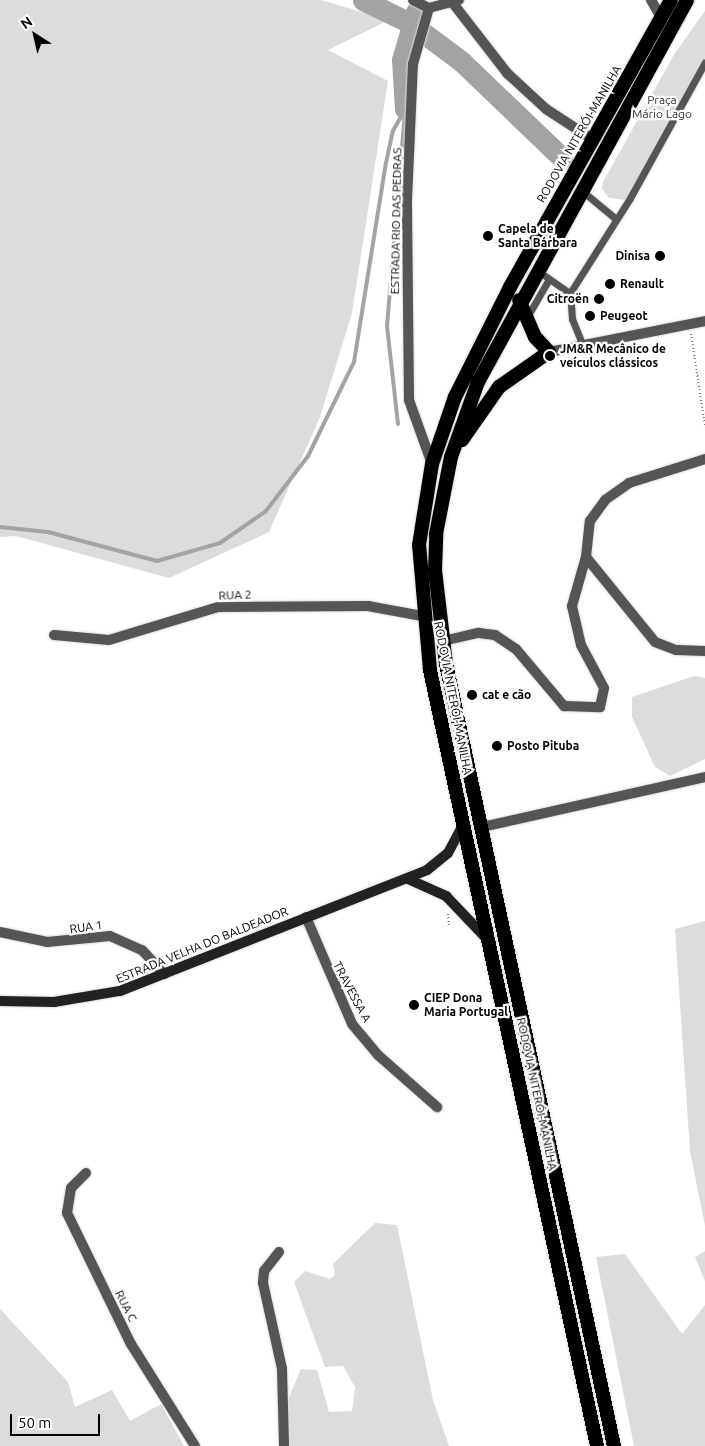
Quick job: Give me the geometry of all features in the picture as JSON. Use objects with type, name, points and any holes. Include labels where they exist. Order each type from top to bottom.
[{"type":"highway","name":"RODOVIA NITERÓI-MANILHA","points":[[598,1446],[463,824],[422,616],[419,545],[432,464],[455,398],[490,324],[671,0]]},
{"type":"highway","name":"RODOVIA NITERÓI-MANILHA","points":[[614,1446],[443,640],[436,534],[451,457],[478,382],[519,300],[544,275],[581,189],[687,0]]},
{"type":"highway","points":[[451,457],[499,387],[549,352],[534,338],[519,300]]},
{"type":"main road","name":"ESTRADA VELHA DO BALDEADOR","points":[[0,1001],[93,998],[164,974],[407,879],[440,862],[457,841],[463,824]]},
{"type":"main road","points":[[407,879],[432,887],[459,908],[483,933],[491,950]]},
{"type":"street","points":[[413,0],[429,8],[456,1],[507,73],[546,109],[592,139]]},
{"type":"street","points":[[651,0],[662,19]]},
{"type":"street","name":"ESTRADA RIO DAS PEDRAS","points":[[429,8],[416,41],[407,200],[409,400],[432,464]]},
{"type":"street","points":[[549,352],[705,321]]},
{"type":"street","points":[[443,640],[479,633],[495,636],[516,649],[564,706],[600,707],[604,688],[581,645],[572,606],[586,557],[590,521],[605,500],[629,483],[705,459]]},
{"type":"street","points":[[586,557],[655,642],[676,650],[705,651]]},
{"type":"street","name":"RUA 2","points":[[54,635],[109,640],[218,607],[368,606],[422,616]]},
{"type":"street","points":[[482,827],[705,777]]},
{"type":"street","name":"TRAVESSA A","points":[[306,917],[352,1024],[378,1055],[437,1108]]},
{"type":"street","name":"RUA 1","points":[[0,932],[48,942],[110,936],[142,950],[164,974]]},
{"type":"street","name":"RUA C","points":[[86,1173],[71,1188],[67,1202],[70,1220],[131,1344],[194,1446]]},
{"type":"street","points":[[278,1252],[264,1271],[263,1283],[282,1369],[284,1446]]},
{"type":"lane","points":[[583,346],[572,319],[570,293],[616,219],[705,62]]},
{"type":"lane","points":[[581,189],[616,219]]},
{"type":"lane","points":[[526,319],[544,275],[570,293]]},
{"type":"path","points":[[690,324],[705,426]]},
{"type":"green space","points":[[0,0],[321,0],[389,20],[328,50],[388,81],[352,313],[320,417],[269,532],[169,578],[16,536],[0,537]]},
{"type":"green space","name":"Praça Mário Lago","points":[[705,11],[705,57],[626,200],[609,198],[602,189],[603,182],[675,53]]},
{"type":"green space","points":[[694,676],[705,678],[705,759],[670,776],[655,767],[632,717],[632,697]]},
{"type":"green space","points":[[705,921],[705,1226],[690,1151],[675,929]]},
{"type":"green space","points":[[375,1223],[397,1225],[433,1400],[449,1446],[290,1446],[286,1435],[289,1397],[301,1369],[317,1370],[329,1412],[352,1411],[355,1387],[343,1366],[325,1367],[294,1282],[305,1271],[330,1279],[335,1275],[333,1264]]},
{"type":"green space","points":[[705,1251],[705,1281],[695,1257]]},
{"type":"green space","points":[[625,1254],[682,1334],[705,1305],[705,1446],[634,1446],[596,1257]]},
{"type":"green space","points":[[0,1309],[68,1382],[75,1407],[112,1390],[130,1421],[161,1404],[184,1446],[0,1446]]},
{"type":"waterway","points":[[363,0],[410,23],[461,61],[562,158]]},
{"type":"waterway","points":[[405,109],[402,60],[416,12]]},
{"type":"waterway","points":[[0,527],[48,532],[157,561],[220,543],[266,511],[308,456],[354,362],[386,163],[393,131],[405,109]]},
{"type":"waterway","points":[[398,424],[387,326],[405,110]]},
{"type":"place","name":"Capela de Santa Bárbara","points":[[488,236]]},
{"type":"place","name":"Dinisa","points":[[660,256]]},
{"type":"place","name":"Renault","points":[[610,284]]},
{"type":"place","name":"Citroën","points":[[599,299]]},
{"type":"place","name":"Peugeot","points":[[590,316]]},
{"type":"place","name":"JM&R Mecânico de veículos clássicos","points":[[550,356]]},
{"type":"place","name":"cat e cão","points":[[472,695]]},
{"type":"place","name":"Posto Pituba","points":[[497,746]]},
{"type":"place","name":"CIEP Dona Maria Portugal","points":[[414,1005]]}]
